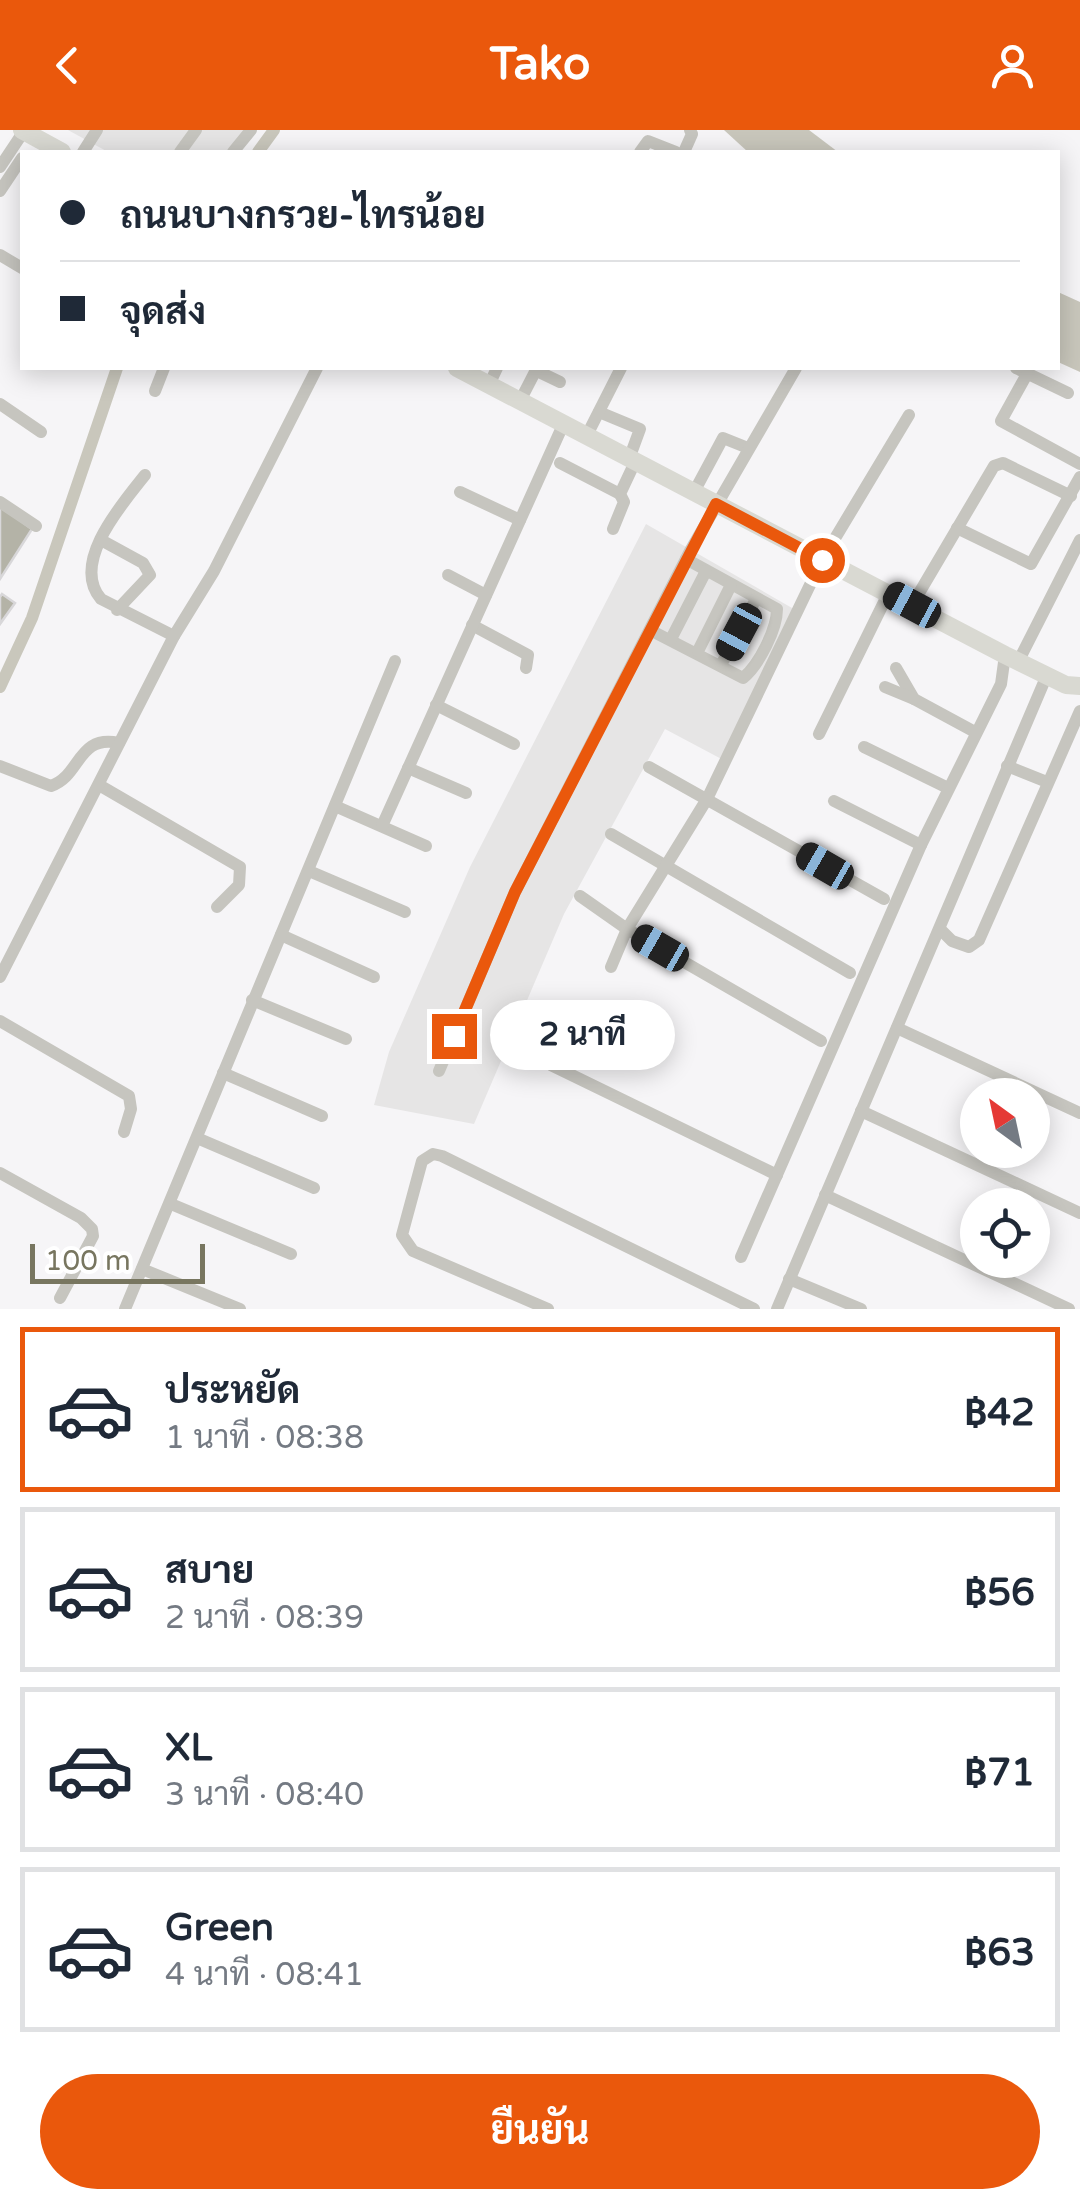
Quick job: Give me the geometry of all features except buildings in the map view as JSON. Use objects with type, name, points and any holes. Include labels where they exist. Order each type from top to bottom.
[{"type":"main road","points":[[26,142],[55,150]]},
{"type":"main road","points":[[466,370],[493,376],[520,402],[563,425],[1073,686],[1080,708]]},
{"type":"street","points":[[235,150],[251,130]]},
{"type":"street","points":[[641,150],[648,140],[671,150]]},
{"type":"street","points":[[0,168],[26,142]]},
{"type":"street","points":[[0,192],[20,154]]},
{"type":"street","points":[[155,390],[163,370]]},
{"type":"street","points":[[0,977],[174,636],[214,571],[316,370]]},
{"type":"street","points":[[520,402],[536,370]]},
{"type":"street","points":[[538,370],[560,382]]},
{"type":"street","points":[[586,437],[620,370]]},
{"type":"street","points":[[438,1071],[515,892],[686,559],[795,370]]},
{"type":"street","points":[[1068,393],[1021,371],[1001,421],[1080,464]]},
{"type":"street","points":[[0,404],[41,432]]},
{"type":"street","points":[[599,412],[639,428],[620,494]]},
{"type":"street","points":[[611,967],[628,929],[708,799],[822,560],[909,416]]},
{"type":"street","points":[[382,826],[563,425]]},
{"type":"street","points":[[694,492],[723,438],[748,448]]},
{"type":"street","points":[[912,605],[985,480],[1000,462],[1071,496]]},
{"type":"street","points":[[560,463],[620,494],[624,502],[613,529]]},
{"type":"street","points":[[145,475],[101,540],[90,576],[93,590],[117,610],[174,636]]},
{"type":"street","points":[[958,528],[1032,564],[1080,477]]},
{"type":"street","points":[[460,492],[520,520]]},
{"type":"street","points":[[0,502],[36,526]]},
{"type":"street","points":[[101,540],[142,563],[150,575],[117,610]]},
{"type":"street","points":[[742,1257],[974,732],[1080,540]]},
{"type":"street","points":[[650,630],[745,678],[762,652],[778,612],[686,559]]},
{"type":"street","points":[[671,639],[706,572]]},
{"type":"street","points":[[448,575],[486,596]]},
{"type":"street","points":[[698,652],[730,585]]},
{"type":"street","points":[[818,734],[889,592]]},
{"type":"street","points":[[721,666],[756,598]]},
{"type":"street","points":[[472,625],[528,655],[526,668]]},
{"type":"street","points":[[124,1309],[395,661]]},
{"type":"street","points":[[896,668],[914,699]]},
{"type":"street","points":[[777,1309],[1046,675]]},
{"type":"street","points":[[885,687],[974,732]]},
{"type":"street","points":[[436,705],[514,744]]},
{"type":"street","points":[[940,929],[952,940],[969,947],[979,940],[1080,708]]},
{"type":"street","points":[[0,766],[50,786],[58,784],[96,743],[120,743]]},
{"type":"street","points":[[864,747],[948,788]]},
{"type":"street","points":[[1008,766],[1047,782]]},
{"type":"street","points":[[648,767],[884,900]]},
{"type":"street","points":[[408,768],[466,793]]},
{"type":"street","points":[[99,784],[240,867],[239,885],[217,908]]},
{"type":"street","points":[[834,801],[921,845]]},
{"type":"street","points":[[335,806],[426,846]]},
{"type":"street","points":[[611,834],[850,973]]},
{"type":"street","points":[[308,870],[404,912]]},
{"type":"street","points":[[580,896],[628,929],[822,1041]]},
{"type":"street","points":[[281,935],[374,978]]},
{"type":"street","points":[[252,1000],[346,1039]]},
{"type":"street","points":[[0,1021],[129,1096],[131,1109],[124,1132]]},
{"type":"street","points":[[897,1028],[1080,1113]]},
{"type":"street","points":[[551,1065],[777,1175]]},
{"type":"street","points":[[223,1073],[322,1116]]},
{"type":"street","points":[[861,1112],[1080,1214]]},
{"type":"street","points":[[197,1138],[314,1188]]},
{"type":"street","points":[[548,1309],[413,1251],[405,1243],[402,1234],[422,1161],[428,1156],[442,1156],[754,1309]]},
{"type":"street","points":[[0,1172],[82,1218],[92,1228],[93,1236],[60,1298]]},
{"type":"street","points":[[825,1195],[1069,1309]]},
{"type":"street","points":[[171,1204],[291,1254]]},
{"type":"street","points":[[142,1269],[240,1309]]},
{"type":"street","points":[[788,1278],[860,1309]]},
{"type":"shaded area","points":[[68,130],[252,130],[237,150],[104,150]]},
{"type":"shaded area","points":[[724,130],[809,130],[835,150],[746,150]]},
{"type":"shaded area","points":[[1060,293],[1080,302],[1080,372],[1060,363]]},
{"type":"shaded area","points":[[646,524],[799,612],[729,763],[665,729],[564,914],[474,1124],[374,1105],[389,1052],[470,867]]},
{"type":"waterway","points":[[259,150],[274,130]]},
{"type":"waterway","points":[[0,687],[32,618],[116,370]]},
{"type":"route","points":[[454,1036],[515,892],[716,504],[822,560]]}]
